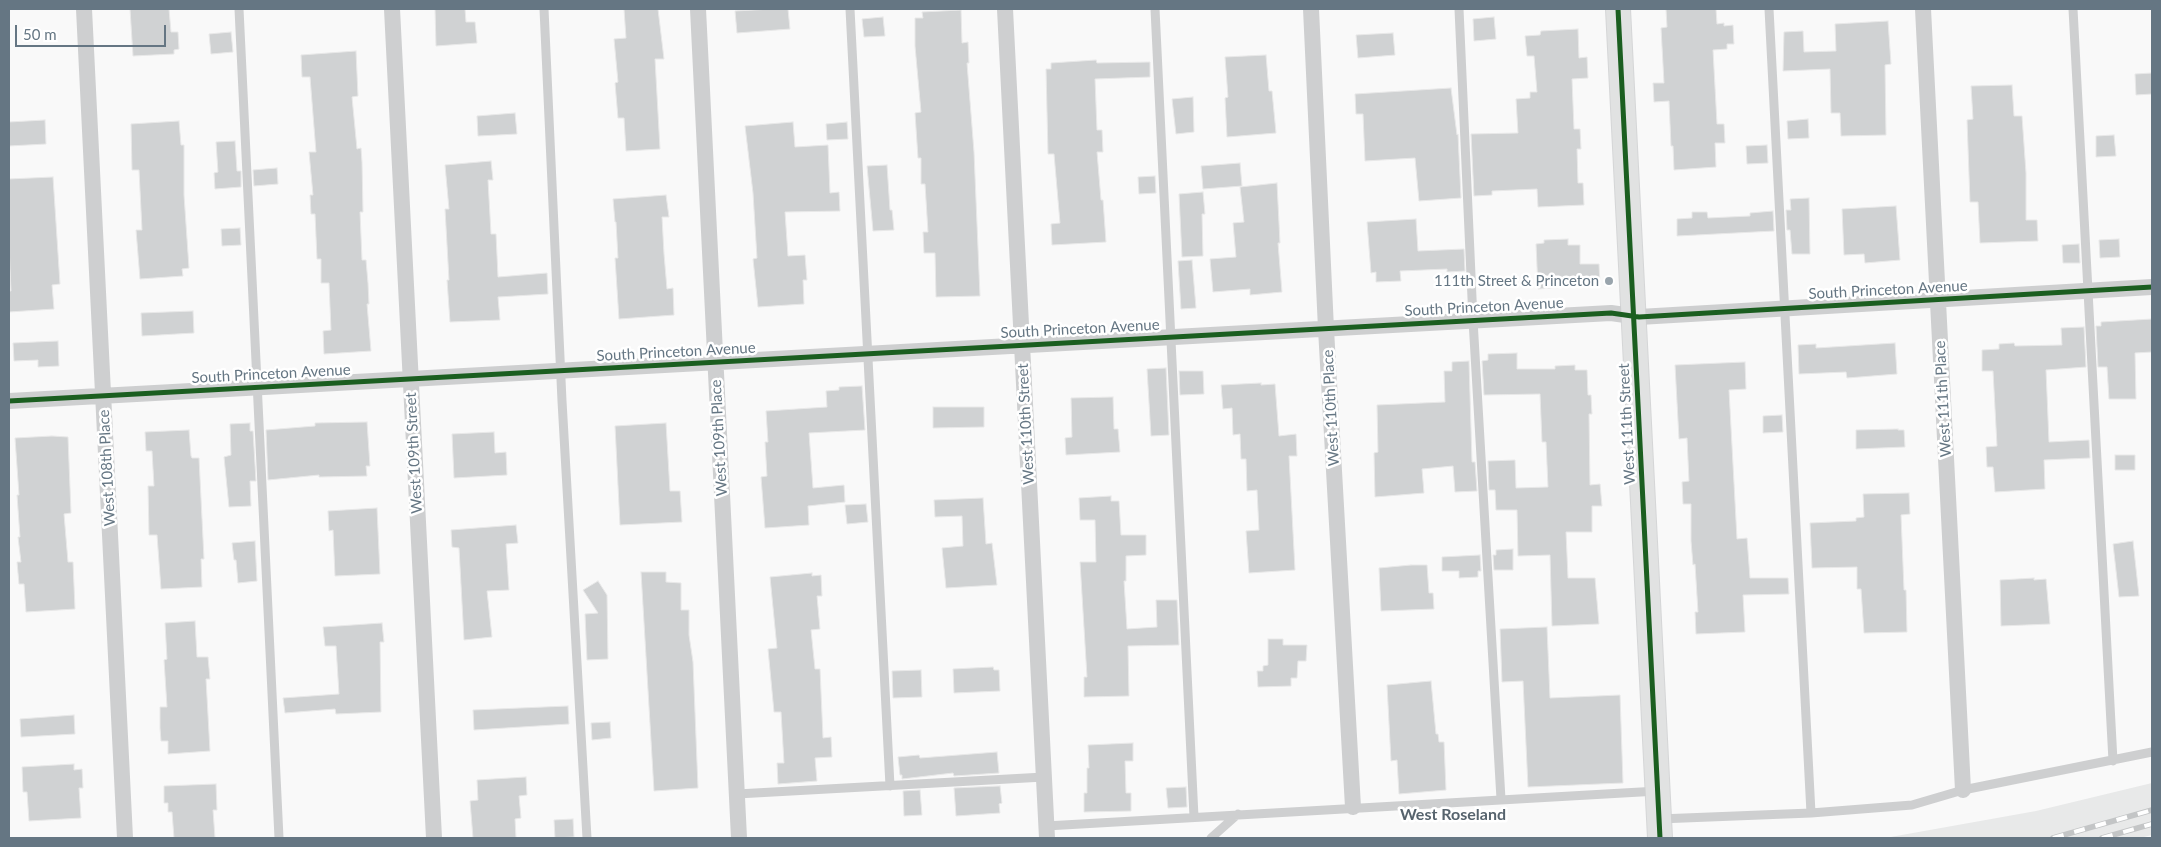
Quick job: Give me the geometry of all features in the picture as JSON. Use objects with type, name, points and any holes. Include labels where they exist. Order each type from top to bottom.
[{"type":"main road","name":"West 111th Street","points":[[1618,9],[1660,829]]},
{"type":"street","name":"West 108th Place","points":[[84,9],[125,838]]},
{"type":"street","name":"West 109th Street","points":[[392,9],[434,838]]},
{"type":"street","name":"West 109th Place","points":[[698,9],[739,838]]},
{"type":"street","name":"West 110th Street","points":[[1005,9],[1047,832]]},
{"type":"street","name":"West 110th Place","points":[[1311,9],[1326,328],[1353,807]]},
{"type":"street","name":"West 111th Place","points":[[1923,9],[1963,790]]},
{"type":"street","name":"South Princeton Avenue","points":[[9,401],[1473,320],[1611,313],[1634,316],[2152,287]]},
{"type":"lane","points":[[239,9],[279,838]]},
{"type":"lane","points":[[544,9],[586,838]]},
{"type":"lane","points":[[850,9],[890,786]]},
{"type":"lane","points":[[1155,9],[1194,817]]},
{"type":"lane","points":[[1458,9],[1473,320],[1501,799]]},
{"type":"lane","points":[[1769,9],[1812,813]]},
{"type":"lane","points":[[2073,9],[2113,761]]},
{"type":"lane","points":[[1660,829],[1812,813],[1912,805],[1963,790],[2152,752]]},
{"type":"lane","points":[[737,794],[1044,777]]},
{"type":"lane","points":[[1047,832],[1194,817],[1658,790]]},
{"type":"lane","points":[[1211,838],[1238,814]]},
{"type":"shaded area","points":[[2152,783],[2152,835],[2140,838],[1885,838],[2036,811]]},
{"type":"building","points":[[130,9],[169,9],[171,32],[178,32],[179,49],[174,50],[174,54],[133,56]]},
{"type":"building","points":[[435,9],[465,9],[466,22],[475,22],[477,43],[436,46]]},
{"type":"building","points":[[624,9],[658,9],[664,59],[655,59],[660,149],[626,151],[624,118],[618,118],[615,83],[618,82],[614,39],[626,38]]},
{"type":"building","points":[[788,9],[790,29],[737,33],[735,11]]},
{"type":"building","points":[[1666,9],[1716,9],[1717,24],[1724,23],[1724,26],[1733,25],[1734,44],[1727,44],[1727,49],[1713,50],[1717,124],[1724,124],[1725,143],[1715,143],[1716,167],[1674,170],[1669,101],[1654,102],[1653,83],[1664,83],[1661,28],[1667,27]]},
{"type":"building","points":[[961,10],[962,43],[968,42],[969,63],[967,63],[974,152],[980,296],[936,297],[935,253],[924,253],[923,232],[928,232],[925,184],[921,184],[921,158],[918,158],[915,113],[921,112],[915,46],[915,18],[923,18],[922,12]]},
{"type":"building","points":[[883,17],[885,36],[864,37],[862,19]]},
{"type":"building","points":[[1494,17],[1496,39],[1474,41],[1473,19]]},
{"type":"building","points":[[1888,21],[1891,64],[1885,65],[1886,135],[1841,136],[1840,113],[1831,113],[1830,69],[1783,71],[1784,32],[1803,31],[1804,52],[1836,51],[1835,24]]},
{"type":"building","points":[[1578,29],[1579,58],[1587,57],[1588,78],[1572,79],[1574,129],[1580,129],[1581,149],[1577,149],[1578,183],[1583,183],[1584,205],[1538,207],[1537,189],[1492,191],[1492,195],[1474,196],[1471,134],[1518,133],[1516,99],[1530,98],[1530,92],[1537,92],[1534,56],[1527,56],[1525,36],[1540,35],[1541,31]]},
{"type":"building","points":[[231,32],[233,52],[211,54],[209,34]]},
{"type":"building","points":[[1393,33],[1395,55],[1358,58],[1356,35]]},
{"type":"building","points":[[356,51],[358,96],[352,97],[357,149],[361,148],[363,212],[360,212],[362,260],[366,260],[371,351],[324,354],[323,331],[331,330],[329,283],[321,283],[321,259],[317,259],[315,214],[311,214],[310,195],[313,195],[309,152],[316,152],[310,77],[302,77],[301,55]]},
{"type":"building","points":[[1266,55],[1269,91],[1272,91],[1276,133],[1227,137],[1225,98],[1228,97],[1225,57]]},
{"type":"building","points":[[1096,60],[1097,63],[1150,62],[1150,77],[1095,79],[1097,130],[1102,130],[1103,152],[1097,152],[1106,242],[1052,245],[1051,224],[1060,223],[1054,154],[1048,154],[1046,69],[1051,69],[1051,63]]},
{"type":"building","points":[[2152,73],[2152,94],[2136,95],[2135,74]]},
{"type":"building","points":[[2012,85],[2014,116],[2022,116],[2026,173],[2026,220],[2037,220],[2038,241],[1980,243],[1978,202],[1970,202],[1967,120],[1973,119],[1971,86]]},
{"type":"building","points":[[1451,88],[1458,134],[1461,198],[1419,201],[1415,158],[1365,161],[1363,114],[1356,114],[1355,94]]},
{"type":"building","points":[[1193,97],[1194,132],[1176,134],[1172,99]]},
{"type":"building","points":[[515,113],[517,134],[478,136],[477,116]]},
{"type":"building","points":[[1808,119],[1809,138],[1788,139],[1787,121]]},
{"type":"building","points":[[45,120],[46,144],[9,146],[9,122]]},
{"type":"building","points":[[179,121],[181,145],[184,145],[184,195],[189,268],[182,269],[183,276],[140,279],[136,230],[142,230],[139,170],[132,170],[131,124]]},
{"type":"building","points":[[793,122],[795,147],[828,145],[830,193],[839,192],[840,211],[785,212],[788,256],[805,255],[807,280],[803,280],[804,304],[758,307],[753,259],[757,258],[753,193],[745,126]]},
{"type":"building","points":[[847,122],[848,139],[827,140],[826,124]]},
{"type":"building","points":[[2114,135],[2116,156],[2096,157],[2096,136]]},
{"type":"building","points":[[235,141],[237,171],[241,171],[241,187],[215,189],[214,173],[218,172],[216,142]]},
{"type":"building","points":[[1767,145],[1768,163],[1747,164],[1746,146]]},
{"type":"building","points":[[491,161],[493,180],[488,180],[491,234],[496,234],[498,277],[547,273],[548,294],[498,297],[500,320],[450,322],[445,209],[449,209],[445,165]]},
{"type":"building","points":[[1240,163],[1242,186],[1203,189],[1201,166]]},
{"type":"building","points":[[887,165],[890,210],[892,210],[894,230],[873,231],[867,166]]},
{"type":"building","points":[[277,168],[278,184],[254,186],[253,170]]},
{"type":"building","points":[[1155,176],[1156,193],[1139,194],[1138,177]]},
{"type":"building","points":[[53,177],[60,284],[52,285],[54,309],[9,312],[9,291],[11,291],[9,179]]},
{"type":"building","points":[[1277,183],[1280,243],[1278,243],[1282,292],[1250,295],[1250,289],[1213,292],[1210,259],[1236,257],[1233,223],[1244,222],[1240,187]]},
{"type":"building","points":[[1203,192],[1205,214],[1202,214],[1203,256],[1182,257],[1179,194]]},
{"type":"building","points":[[666,195],[669,217],[662,217],[664,254],[667,289],[673,288],[674,315],[619,319],[615,258],[618,258],[613,199]]},
{"type":"building","points":[[1809,198],[1810,254],[1792,254],[1790,230],[1787,230],[1786,210],[1791,210],[1790,199]]},
{"type":"building","points":[[1896,206],[1900,260],[1865,263],[1864,254],[1844,255],[1842,209]]},
{"type":"building","points":[[1773,211],[1774,231],[1677,236],[1677,219],[1692,218],[1692,212],[1707,212],[1708,218],[1750,216],[1750,213]]},
{"type":"building","points":[[1416,219],[1418,251],[1464,249],[1465,271],[1447,272],[1447,269],[1400,271],[1401,281],[1376,282],[1376,272],[1371,273],[1367,222]]},
{"type":"building","points":[[240,228],[241,245],[222,246],[221,229]]},
{"type":"building","points":[[1568,239],[1568,245],[1580,245],[1580,264],[1599,264],[1600,285],[1538,289],[1536,244],[1544,243],[1544,240]]},
{"type":"building","points":[[2119,239],[2120,257],[2100,258],[2099,240]]},
{"type":"building","points":[[2079,244],[2080,263],[2063,263],[2062,245]]},
{"type":"building","points":[[1192,260],[1196,308],[1181,309],[1178,261]]},
{"type":"building","points":[[193,311],[194,333],[142,336],[141,313]]},
{"type":"building","points":[[2152,319],[2152,352],[2135,353],[2136,399],[2109,399],[2107,367],[2098,367],[2096,326],[2101,326],[2101,322]]},
{"type":"building","points":[[2084,327],[2086,367],[2046,370],[2049,442],[2089,440],[2090,458],[2044,460],[2045,489],[1995,492],[1993,467],[1987,467],[1986,447],[1997,446],[1993,371],[1982,371],[1982,350],[1999,349],[1999,344],[2014,343],[2015,346],[2062,345],[2061,328]]},
{"type":"building","points":[[58,341],[59,366],[38,367],[38,360],[14,361],[13,343]]},
{"type":"building","points":[[1895,343],[1897,374],[1847,378],[1846,372],[1799,374],[1798,345],[1816,344],[1816,348]]},
{"type":"building","points":[[1517,353],[1517,369],[1555,369],[1555,366],[1575,365],[1575,370],[1587,370],[1588,395],[1591,395],[1592,414],[1589,414],[1590,485],[1600,484],[1602,506],[1592,506],[1592,532],[1566,532],[1568,578],[1595,578],[1599,624],[1552,626],[1550,555],[1518,556],[1517,510],[1496,510],[1495,490],[1489,490],[1488,461],[1515,460],[1516,488],[1548,487],[1546,442],[1542,442],[1540,394],[1484,395],[1482,361],[1488,360],[1488,354]]},
{"type":"building","points":[[1469,361],[1472,462],[1475,462],[1477,491],[1455,492],[1453,466],[1422,469],[1424,493],[1375,497],[1374,453],[1378,452],[1377,405],[1445,402],[1444,371],[1452,371],[1452,362]]},
{"type":"building","points":[[1745,362],[1746,389],[1729,390],[1737,539],[1747,538],[1750,578],[1788,578],[1789,594],[1743,595],[1745,632],[1696,634],[1695,612],[1698,612],[1695,564],[1693,565],[1691,541],[1691,504],[1683,504],[1682,482],[1689,481],[1687,438],[1679,439],[1675,365]]},
{"type":"building","points":[[1166,368],[1169,435],[1151,436],[1147,369]]},
{"type":"building","points":[[1179,371],[1203,371],[1204,394],[1180,395]]},
{"type":"building","points":[[1261,383],[1261,385],[1275,384],[1279,436],[1296,434],[1297,456],[1289,456],[1295,570],[1249,573],[1246,531],[1259,530],[1257,490],[1247,491],[1246,459],[1241,459],[1240,434],[1233,435],[1232,408],[1223,409],[1221,385]]},
{"type":"building","points":[[862,386],[865,430],[809,433],[813,488],[844,485],[845,502],[808,506],[809,525],[765,528],[761,477],[767,476],[765,442],[768,442],[766,411],[827,407],[826,391],[839,390],[839,387]]},
{"type":"building","points":[[1113,397],[1114,429],[1118,429],[1120,452],[1066,455],[1065,438],[1072,437],[1071,398]]},
{"type":"building","points":[[933,407],[984,407],[984,427],[933,428]]},
{"type":"building","points":[[1782,415],[1783,432],[1763,433],[1763,416]]},
{"type":"building","points":[[367,422],[370,466],[366,466],[367,476],[319,477],[319,475],[268,480],[266,430],[315,426],[315,423]]},
{"type":"building","points":[[250,423],[250,431],[253,431],[256,481],[250,481],[251,506],[229,507],[224,457],[231,455],[230,424]]},
{"type":"building","points":[[666,423],[670,491],[680,491],[682,522],[620,525],[615,426]]},
{"type":"building","points":[[189,430],[191,456],[192,458],[199,458],[204,559],[201,559],[202,587],[161,589],[157,535],[149,535],[148,486],[154,486],[152,451],[146,451],[145,432]]},
{"type":"building","points":[[1856,430],[1904,430],[1905,447],[1856,449]]},
{"type":"building","points":[[494,432],[495,453],[506,452],[507,475],[454,478],[452,434]]},
{"type":"building","points":[[68,437],[71,513],[64,514],[68,562],[73,562],[75,609],[26,612],[24,584],[19,584],[17,562],[21,562],[18,537],[20,537],[17,495],[19,495],[15,438]]},
{"type":"building","points":[[2115,455],[2135,455],[2135,470],[2115,470]]},
{"type":"building","points":[[1909,493],[1910,514],[1901,515],[1907,632],[1864,633],[1861,589],[1857,589],[1857,567],[1812,568],[1810,523],[1856,521],[1856,518],[1864,517],[1863,494]]},
{"type":"building","points":[[1111,496],[1111,501],[1119,501],[1121,535],[1146,535],[1146,555],[1126,556],[1126,581],[1124,581],[1127,629],[1157,627],[1156,600],[1177,600],[1179,645],[1128,646],[1129,696],[1084,697],[1084,677],[1087,677],[1080,562],[1096,562],[1095,520],[1080,520],[1079,498]]},
{"type":"building","points":[[983,498],[986,544],[992,543],[997,585],[946,588],[942,548],[963,546],[962,516],[935,517],[934,500]]},
{"type":"building","points":[[866,504],[868,522],[847,524],[845,505]]},
{"type":"building","points":[[377,508],[380,574],[335,576],[333,530],[329,531],[328,511]]},
{"type":"building","points":[[516,525],[518,543],[506,544],[509,590],[487,591],[492,637],[464,640],[459,548],[452,547],[451,530]]},
{"type":"building","points":[[255,541],[257,581],[238,583],[232,543]]},
{"type":"building","points":[[2133,541],[2139,596],[2119,597],[2113,544]]},
{"type":"building","points":[[1513,549],[1513,570],[1494,570],[1493,555],[1496,555],[1496,550]]},
{"type":"building","points":[[1480,555],[1481,571],[1478,571],[1478,577],[1459,578],[1459,571],[1442,571],[1442,557]]},
{"type":"building","points":[[1427,565],[1429,593],[1433,593],[1434,609],[1381,611],[1379,568]]},
{"type":"building","points":[[641,572],[666,572],[666,582],[681,583],[681,610],[689,610],[698,788],[654,791]]},
{"type":"building","points":[[812,573],[812,576],[821,575],[822,596],[817,596],[820,629],[811,630],[815,669],[820,669],[823,738],[831,737],[832,757],[815,758],[817,781],[778,784],[777,763],[784,763],[781,712],[774,712],[768,649],[777,648],[770,577]]},
{"type":"building","points":[[2034,578],[2034,580],[2046,579],[2050,624],[2001,626],[2000,580]]},
{"type":"building","points":[[598,581],[607,595],[608,659],[587,660],[585,614],[598,613],[583,590]]},
{"type":"building","points":[[195,621],[197,657],[208,657],[210,679],[206,679],[210,751],[168,754],[168,741],[161,741],[160,728],[160,707],[167,707],[164,660],[167,659],[165,623]]},
{"type":"building","points":[[382,623],[384,642],[380,642],[381,712],[336,714],[335,709],[285,713],[283,698],[339,694],[336,646],[325,646],[323,627]]},
{"type":"building","points":[[1547,627],[1550,698],[1620,695],[1623,783],[1528,787],[1523,681],[1502,682],[1500,629]]},
{"type":"building","points":[[1268,639],[1283,639],[1283,645],[1307,645],[1306,661],[1298,661],[1297,678],[1291,678],[1291,686],[1258,687],[1257,671],[1263,671],[1263,666],[1268,665]]},
{"type":"building","points":[[993,667],[994,670],[999,670],[1000,691],[954,693],[953,669]]},
{"type":"building","points":[[921,670],[922,697],[893,698],[892,671]]},
{"type":"building","points":[[1431,681],[1436,734],[1438,734],[1439,742],[1444,742],[1446,790],[1399,794],[1397,760],[1391,761],[1387,685]]},
{"type":"building","points":[[568,706],[569,724],[474,730],[473,710]]},
{"type":"building","points":[[74,715],[75,734],[21,737],[20,719]]},
{"type":"building","points":[[610,722],[611,738],[592,740],[591,723]]},
{"type":"building","points":[[1133,743],[1133,761],[1125,761],[1126,793],[1131,793],[1131,811],[1084,812],[1084,793],[1087,793],[1087,768],[1089,768],[1088,745]]},
{"type":"building","points":[[997,752],[999,773],[954,776],[953,773],[902,779],[902,775],[900,775],[898,757],[919,755],[920,758]]},
{"type":"building","points":[[74,764],[74,770],[82,769],[83,788],[79,788],[81,818],[29,821],[27,792],[23,792],[22,767]]},
{"type":"building","points":[[526,777],[527,795],[519,796],[521,818],[515,819],[516,838],[473,838],[470,801],[478,800],[477,780]]},
{"type":"building","points":[[216,784],[217,810],[213,810],[215,838],[174,838],[172,812],[168,812],[168,803],[164,803],[164,786]]},
{"type":"building","points":[[1000,786],[1002,803],[999,804],[1000,813],[956,816],[954,788]]},
{"type":"building","points":[[1186,787],[1187,807],[1168,808],[1166,788]]},
{"type":"building","points":[[920,790],[922,815],[904,816],[903,791]]},
{"type":"building","points":[[573,819],[574,837],[555,838],[554,820]]},
{"type":"railway","points":[[2053,838],[2152,810]]},
{"type":"railway","points":[[2102,838],[2152,824]]},
{"type":"cycle path","points":[[1618,9],[1660,838]]},
{"type":"cycle path","points":[[9,401],[1611,313],[1639,317],[2152,287]]},
{"type":"place","name":"111th Street & Princeton","points":[[1609,281]]},
{"type":"district","name":"West Roseland","points":[[1453,815]]}]
